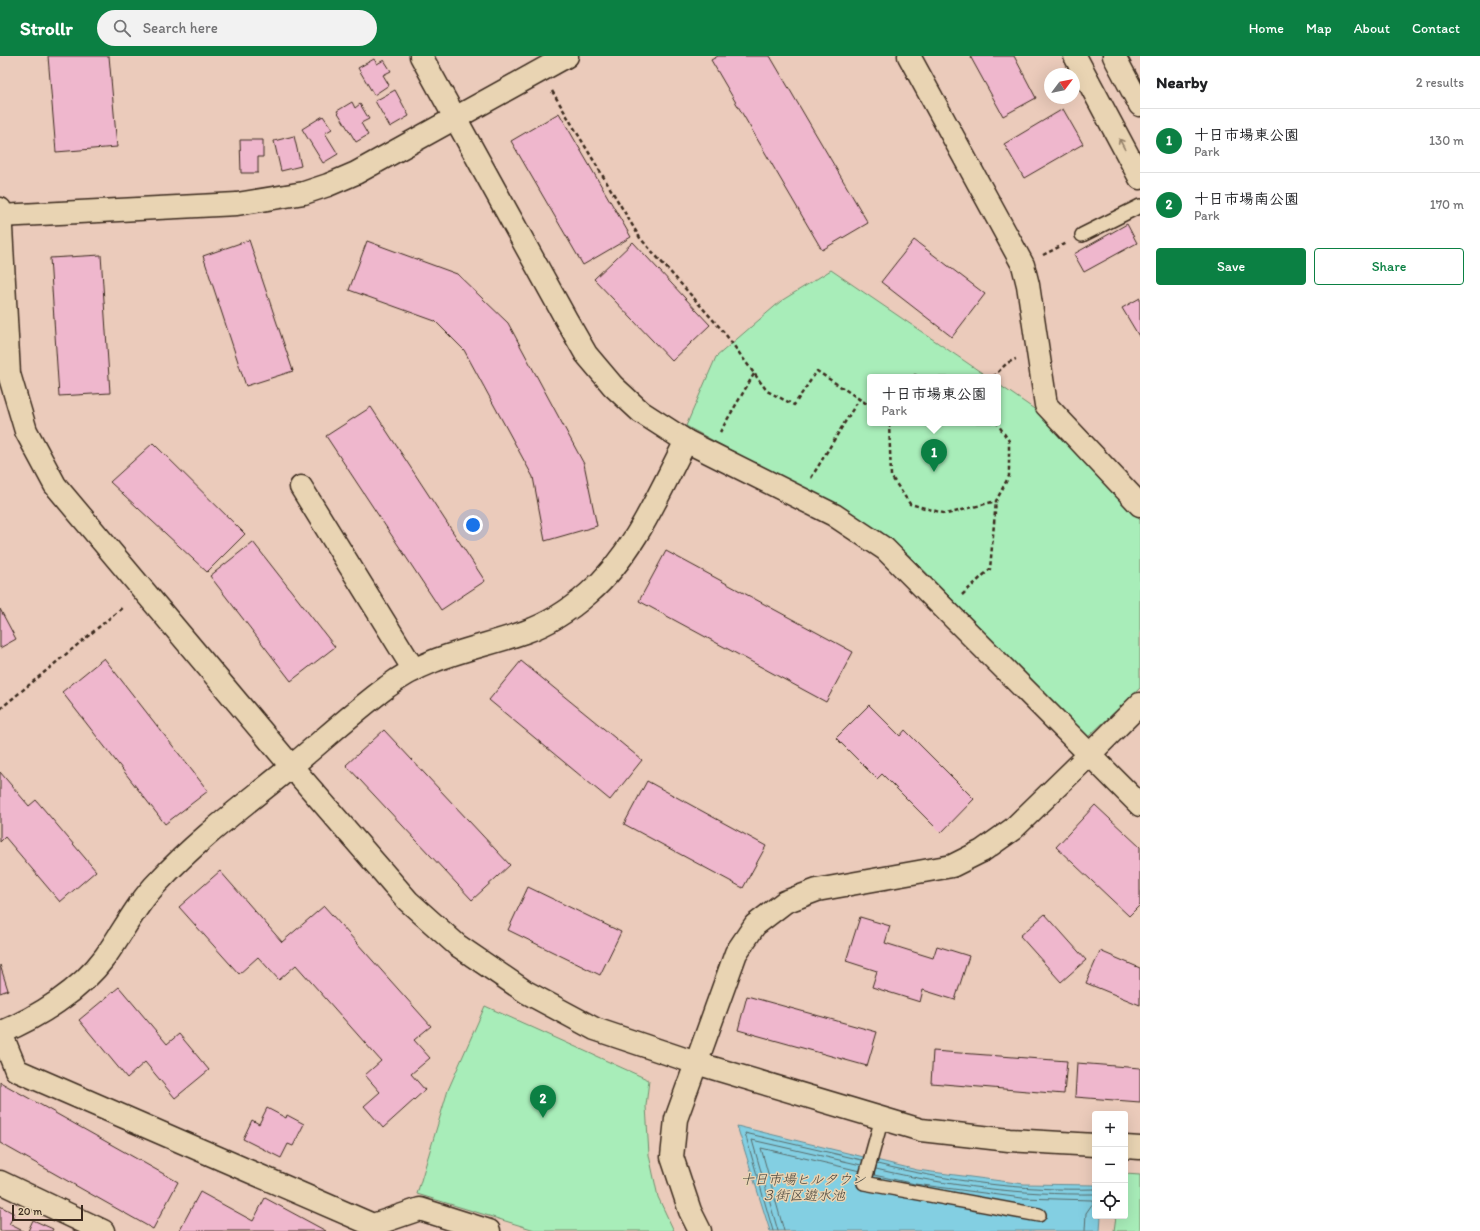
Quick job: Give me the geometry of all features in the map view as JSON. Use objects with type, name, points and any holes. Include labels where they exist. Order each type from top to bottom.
[{"type":"street","points":[[422,56],[586,354],[613,386],[641,412],[686,441],[834,515],[885,549],[1140,805]]},
{"type":"street","points":[[909,56],[1023,265],[1028,285],[1046,405],[1140,505]]},
{"type":"street","points":[[1075,56],[1140,178]]},
{"type":"street","points":[[1114,56],[1140,105]]},
{"type":"street","points":[[564,57],[456,119],[356,173],[304,193],[237,204],[0,214],[9,374],[26,430],[55,485],[291,766],[408,902],[457,945],[526,992],[595,1029],[696,1063],[921,1130],[1009,1140],[1092,1145]]},
{"type":"street","points":[[489,1231],[420,1209],[373,1224],[16,1070],[1,1033],[44,1011],[82,982],[104,958],[123,929],[157,883],[191,848],[388,685],[435,659],[527,632],[557,616],[587,595],[606,578],[625,552],[686,441]]},
{"type":"street","points":[[300,487],[414,670]]},
{"type":"street","points":[[700,1231],[690,1211],[672,1157],[676,1119],[736,953],[755,925],[785,902],[817,890],[952,866],[982,851],[1013,829],[1140,704]]},
{"type":"street","points":[[1128,1147],[1140,1148]]},
{"type":"street","points":[[0,1182],[100,1230]]},
{"type":"lane","points":[[1082,235],[1140,206]]},
{"type":"lane","points":[[882,1118],[864,1183],[1039,1215]]},
{"type":"path","points":[[540,71],[640,238],[723,331],[767,391],[794,405],[817,371],[867,404]]},
{"type":"path","points":[[1023,265],[1082,235]]},
{"type":"path","points":[[708,452],[754,374]]},
{"type":"path","points":[[799,497],[859,399]]},
{"type":"path","points":[[889,426],[891,476],[910,504],[947,514],[996,501]]},
{"type":"path","points":[[946,611],[990,569],[996,501],[1010,476],[1009,442],[999,426]]},
{"type":"path","points":[[0,709],[123,607]]},
{"type":"green space","points":[[831,270],[984,374],[867,374],[867,426],[1001,426],[1001,386],[1040,413],[1140,519],[1140,688],[1087,738],[911,557],[879,530],[686,426],[716,357],[781,301]]},
{"type":"green space","points":[[485,1006],[649,1080],[646,1106],[649,1155],[658,1197],[674,1231],[538,1231],[417,1194],[448,1090]]},
{"type":"green space","points":[[1128,1174],[1140,1175],[1140,1231],[1114,1231],[1116,1219],[1128,1219]]},
{"type":"water","name":"十日市場ヒルタウン ３街区遊水池","points":[[737,1126],[917,1170],[1024,1184],[1092,1185],[1092,1219],[1101,1219],[1100,1231],[770,1231]]},
{"type":"building","points":[[48,56],[109,56],[117,147],[56,152]]},
{"type":"building","points":[[718,56],[770,56],[868,223],[822,250],[711,60]]},
{"type":"building","points":[[970,56],[1014,56],[1036,98],[1003,116]]},
{"type":"building","points":[[374,59],[377,64],[384,60],[391,71],[383,75],[389,85],[374,95],[358,68]]},
{"type":"building","points":[[395,90],[409,116],[390,127],[375,101]]},
{"type":"building","points":[[352,102],[355,108],[360,104],[369,119],[361,123],[368,135],[356,142],[337,111]]},
{"type":"building","points":[[1063,109],[1083,144],[1024,178],[1004,144]]},
{"type":"building","points":[[559,113],[631,237],[583,265],[511,141]]},
{"type":"building","points":[[323,116],[332,129],[325,133],[338,154],[323,163],[302,129]]},
{"type":"building","points":[[294,136],[301,166],[281,171],[274,141]]},
{"type":"building","points":[[240,140],[263,140],[263,157],[258,157],[258,173],[241,173]]},
{"type":"building","points":[[1127,224],[1137,243],[1084,272],[1074,254]]},
{"type":"building","points":[[249,240],[293,371],[246,386],[203,256]]},
{"type":"building","points":[[914,240],[985,294],[952,337],[881,282]]},
{"type":"building","points":[[367,241],[457,274],[508,323],[584,464],[597,526],[545,541],[533,477],[464,350],[435,321],[349,290]]},
{"type":"building","points":[[633,242],[710,325],[672,361],[594,279]]},
{"type":"building","points":[[101,255],[110,393],[59,396],[50,258]]},
{"type":"building","points":[[1140,298],[1140,338],[1122,308]]},
{"type":"building","points":[[371,407],[485,581],[441,610],[326,436]]},
{"type":"building","points":[[153,443],[245,534],[207,572],[110,482]]},
{"type":"building","points":[[253,542],[335,647],[291,681],[210,576]]},
{"type":"building","points":[[666,551],[853,652],[826,702],[639,601]]},
{"type":"building","points":[[0,609],[16,639],[0,648]]},
{"type":"building","points":[[104,658],[208,791],[165,824],[62,692]]},
{"type":"building","points":[[521,661],[642,760],[610,800],[489,700]]},
{"type":"building","points":[[869,705],[900,736],[905,730],[974,799],[941,833],[882,774],[877,779],[836,738]]},
{"type":"building","points":[[384,730],[510,865],[472,900],[346,765]]},
{"type":"building","points":[[0,772],[29,806],[36,800],[96,871],[60,902],[5,837],[0,842]]},
{"type":"building","points":[[647,781],[766,846],[743,888],[624,824]]},
{"type":"building","points":[[1095,805],[1140,847],[1140,905],[1129,916],[1056,847]]},
{"type":"building","points":[[220,871],[282,942],[324,906],[431,1026],[414,1040],[430,1058],[411,1074],[425,1090],[383,1128],[364,1106],[380,1092],[365,1075],[381,1061],[296,965],[279,980],[258,957],[239,974],[179,907]]},
{"type":"building","points":[[528,887],[621,932],[600,975],[508,930]]},
{"type":"building","points":[[1045,914],[1086,960],[1061,982],[1020,936]]},
{"type":"building","points":[[860,917],[890,926],[885,943],[933,958],[937,946],[969,956],[955,1000],[923,990],[920,1002],[872,987],[877,971],[846,961]]},
{"type":"building","points":[[1100,951],[1140,968],[1140,1005],[1086,983]]},
{"type":"building","points":[[0,965],[8,990],[0,993]]},
{"type":"building","points":[[119,987],[167,1044],[179,1034],[209,1070],[175,1098],[145,1062],[127,1078],[79,1020]]},
{"type":"building","points":[[747,996],[877,1032],[867,1066],[738,1030]]},
{"type":"building","points":[[933,1051],[1067,1061],[1064,1094],[931,1083]]},
{"type":"building","points":[[1077,1063],[1140,1068],[1140,1102],[1075,1097]]},
{"type":"building","points":[[0,1082],[178,1182],[153,1229],[0,1143]]},
{"type":"building","points":[[267,1108],[286,1118],[287,1115],[304,1124],[293,1146],[288,1144],[281,1158],[243,1139],[252,1120],[259,1124]]},
{"type":"building","points":[[200,1192],[253,1221],[265,1198],[326,1231],[179,1231]]},
{"type":"building","points":[[0,1206],[15,1214],[9,1224],[23,1231],[0,1231]]},
{"type":"building","points":[[33,1220],[53,1229],[52,1231],[28,1231]]},
{"type":"place","name":"十日市場東公園","points":[[934,472]]},
{"type":"place","name":"十日市場南公園","points":[[543,1118]]}]
